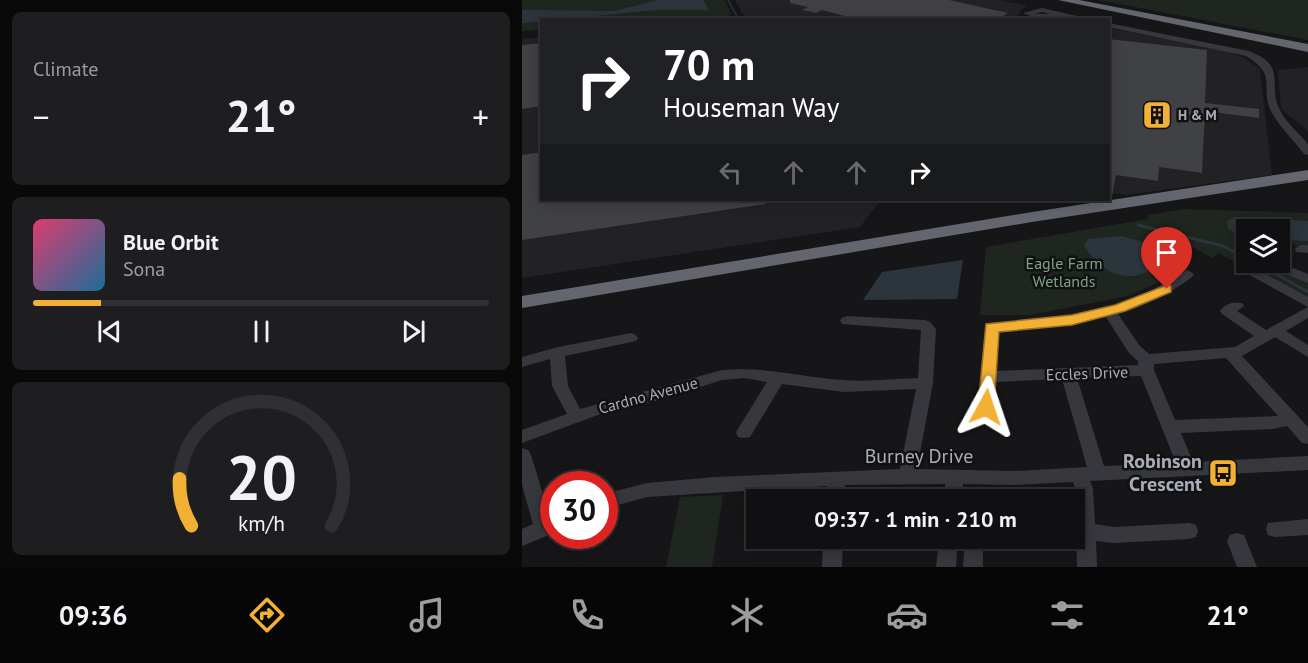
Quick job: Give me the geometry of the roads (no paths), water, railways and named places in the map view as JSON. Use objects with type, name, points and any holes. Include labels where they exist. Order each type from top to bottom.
[{"type":"highway","points":[[1063,0],[1308,48]]},
{"type":"highway","points":[[1086,0],[1308,43]]},
{"type":"highway","points":[[522,302],[1032,217],[1308,175]]},
{"type":"highway","points":[[522,312],[1043,222],[1308,185]]},
{"type":"street","points":[[1047,14],[1075,18]]},
{"type":"street","points":[[1110,25],[1249,54],[1263,61],[1270,68],[1274,106],[1308,152]]},
{"type":"street","points":[[1289,127],[1308,136]]},
{"type":"street","points":[[1293,272],[1308,279]]},
{"type":"street","points":[[1256,273],[1308,303]]},
{"type":"street","points":[[986,407],[992,328],[1072,320],[1109,311],[1156,295],[1187,274]]},
{"type":"street","points":[[1236,306],[1227,311],[1308,352]]},
{"type":"street","points":[[1109,311],[1146,364],[1188,470]]},
{"type":"street","points":[[1146,364],[1232,354],[1308,312]]},
{"type":"street","points":[[847,321],[925,325],[929,329],[925,383],[907,476]]},
{"type":"street","points":[[522,362],[558,352],[631,338]]},
{"type":"street","points":[[558,352],[556,376],[558,389],[576,416]]},
{"type":"street","points":[[1232,354],[1298,420],[1308,438]]},
{"type":"street","name":"Eccles Drive","points":[[988,377],[1068,373],[1146,364]]},
{"type":"street","name":"Cardno Avenue","points":[[522,437],[576,416],[722,375],[744,373],[779,376],[844,386],[925,383]]},
{"type":"street","points":[[1068,373],[1089,474],[1084,488],[1087,567]]},
{"type":"street","points":[[744,432],[779,376]]},
{"type":"street","points":[[1170,427],[1298,420]]},
{"type":"street","points":[[522,455],[540,502]]},
{"type":"street","name":"Burney Drive","points":[[618,498],[647,490],[701,485],[907,476],[955,478],[1306,466]]},
{"type":"street","points":[[954,489],[955,478]]},
{"type":"street","points":[[836,480],[836,489]]},
{"type":"street","points":[[1275,529],[1308,527]]},
{"type":"street","points":[[522,538],[540,530]]},
{"type":"street","points":[[1086,531],[1114,535],[1189,531]]},
{"type":"street","points":[[1237,541],[1247,567]]},
{"type":"street","points":[[832,567],[833,549]]},
{"type":"street","points":[[946,567],[948,549]]},
{"type":"street","points":[[973,567],[974,549]]},
{"type":"waterway","points":[[728,0],[738,18]]},
{"type":"waterway","points":[[1138,225],[1223,246],[1236,253]]},
{"type":"waterway","points":[[1274,273],[1308,292]]},
{"type":"place","name":"H & M","points":[[1157,115]]},
{"type":"place","name":"Robinson Crescent","points":[[1223,473]]},
{"type":"park label","name":"Eagle Farm Wetlands","points":[[1064,272]]}]
